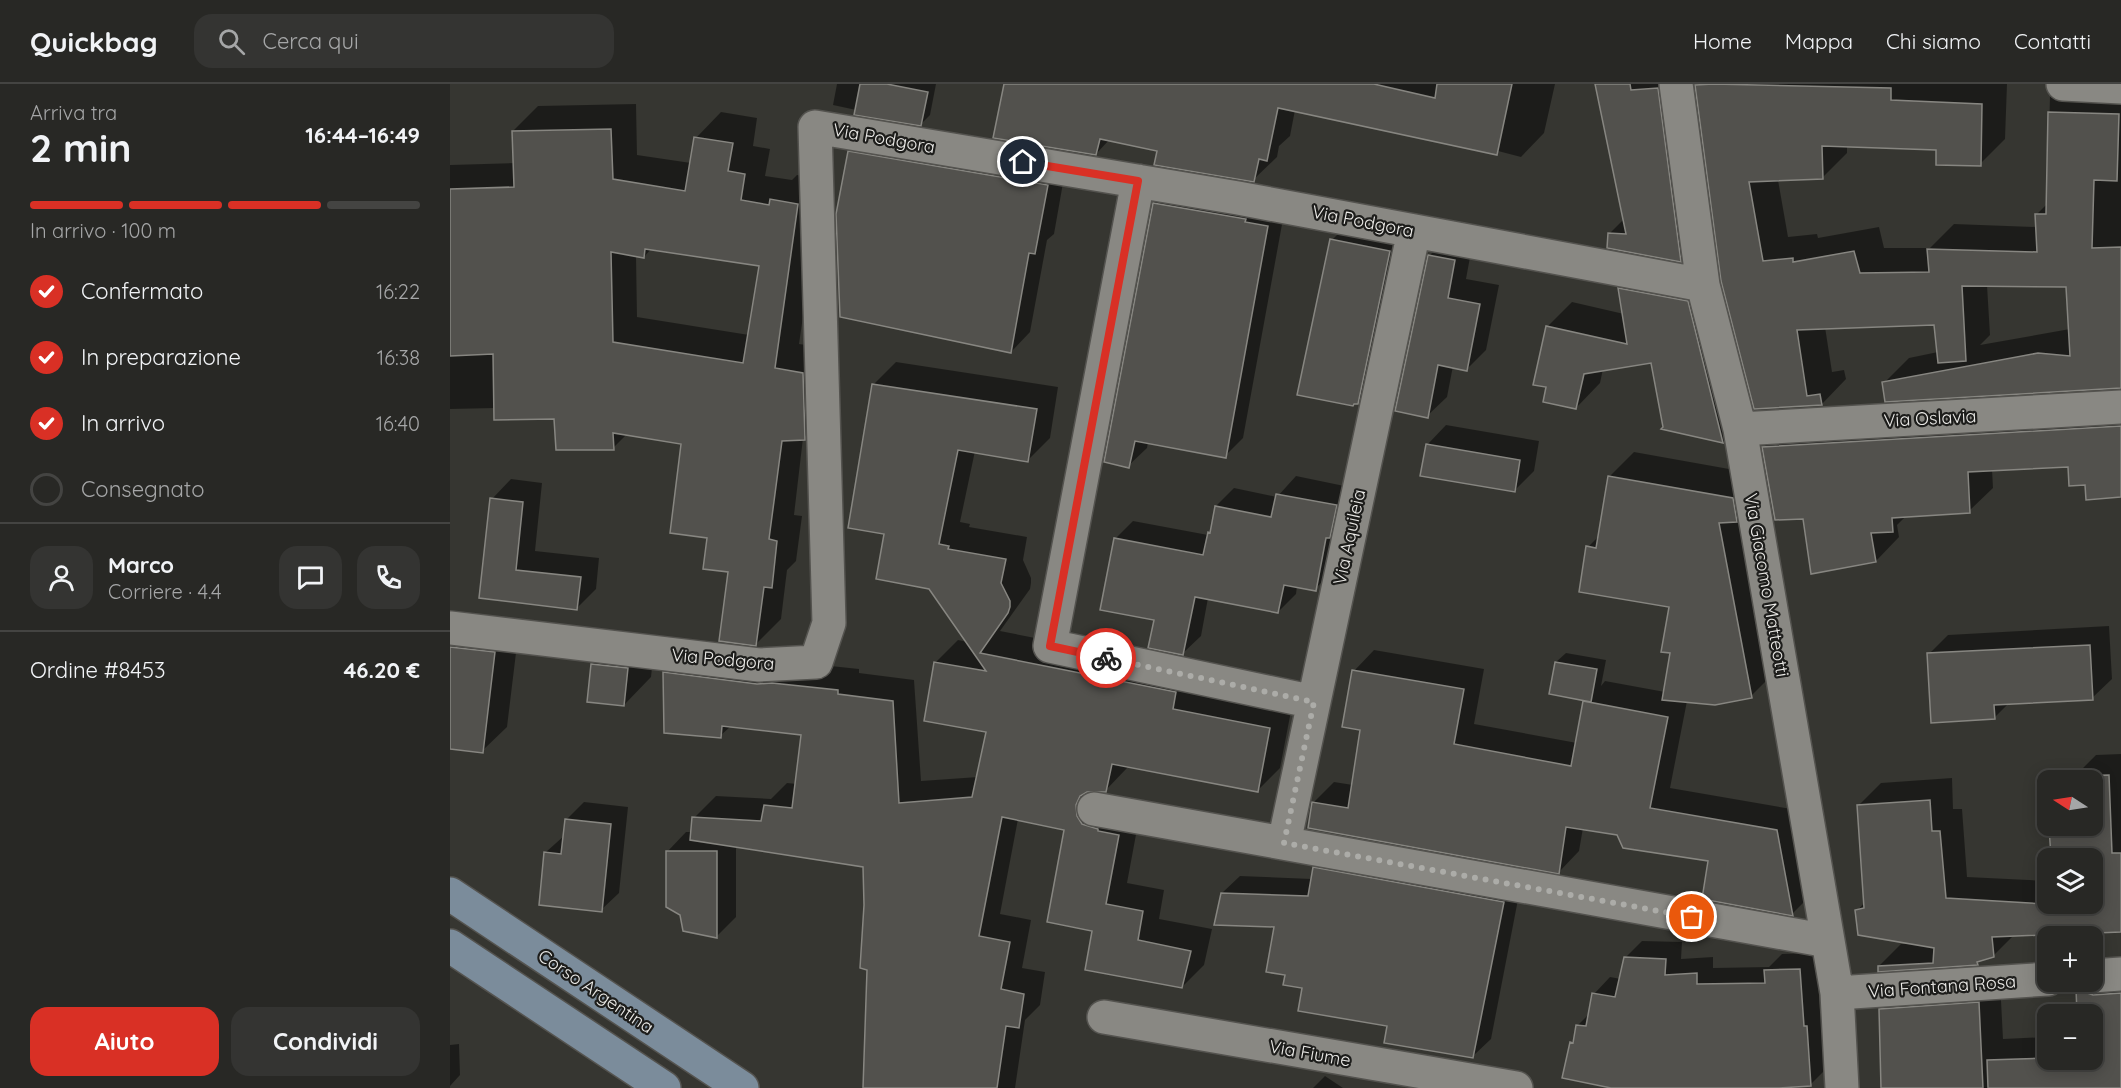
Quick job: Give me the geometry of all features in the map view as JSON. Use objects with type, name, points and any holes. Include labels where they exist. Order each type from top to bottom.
[{"type":"main road","name":"Corso Argentina","points":[[450,894],[742,1088]]},
{"type":"main road","points":[[450,946],[664,1088]]},
{"type":"street","name":"Via Giacomo Matteotti","points":[[1676,84],[1703,285],[1740,429],[1837,993],[1842,1088]]},
{"type":"street","points":[[2063,84],[2121,87]]},
{"type":"street","name":"Via Podgora","points":[[450,628],[759,666],[816,662],[829,623],[815,127],[1138,181],[1703,285]]},
{"type":"street","points":[[1138,181],[1050,646],[1314,702]]},
{"type":"street","name":"Via Aquileia","points":[[1284,843],[1414,231]]},
{"type":"street","name":"Via Oslavia","points":[[1740,429],[2121,407]]},
{"type":"street","points":[[1094,809],[1828,941]]},
{"type":"street","points":[[2103,975],[2121,974]]},
{"type":"street","name":"Via Fontana Rosa","points":[[1837,993],[2037,980]]},
{"type":"street","name":"Via Fiume","points":[[1104,1017],[1516,1088]]},
{"type":"building","points":[[860,84],[887,84],[928,92],[921,126],[854,115]]},
{"type":"building","points":[[1004,84],[1374,84],[1435,98],[1437,84],[1512,84],[1497,155],[1278,108],[1267,161],[1259,159],[1254,182],[1154,165],[1157,151],[1100,139],[1096,155],[993,138]]},
{"type":"building","points":[[1595,84],[1630,84],[1631,90],[1658,88],[1681,262],[1607,248],[1608,233],[1626,234]]},
{"type":"building","points":[[1695,85],[1891,88],[1891,100],[1982,104],[1981,166],[1936,165],[1936,150],[1822,146],[1823,179],[1749,182],[1763,261],[1793,258],[1793,262],[1854,251],[1860,273],[1929,272],[1927,249],[2037,252],[2035,214],[2046,214],[2048,112],[2119,114],[2117,181],[2094,180],[2092,248],[2121,247],[2121,388],[1885,402],[1882,382],[2038,353],[2070,356],[2066,287],[1962,286],[1966,361],[1938,363],[1934,325],[1797,330],[1807,396],[1820,394],[1822,405],[1754,409],[1721,281]]},
{"type":"building","points":[[611,129],[613,179],[685,191],[694,137],[733,143],[728,171],[745,174],[741,200],[769,205],[770,199],[798,204],[775,368],[803,373],[805,440],[782,441],[769,539],[777,541],[772,588],[764,587],[756,646],[719,641],[728,572],[703,569],[707,538],[670,533],[681,444],[613,433],[614,450],[556,450],[554,419],[494,420],[493,354],[450,356],[450,189],[514,187],[512,131]],"holes":[[[645,249],[759,266],[743,363],[613,342],[611,252],[644,258]]]},
{"type":"building","points":[[848,151],[1048,185],[1035,254],[1029,253],[1011,353],[840,317],[836,214]]},
{"type":"building","points":[[1153,203],[1246,219],[1245,222],[1268,226],[1226,458],[1135,441],[1129,468],[1104,462]]},
{"type":"building","points":[[1330,239],[1390,251],[1358,404],[1353,406],[1297,395]]},
{"type":"building","points":[[1428,255],[1455,260],[1448,298],[1480,304],[1467,371],[1438,365],[1428,418],[1395,411]]},
{"type":"building","points":[[1618,288],[1688,301],[1723,443],[1661,429],[1663,427],[1651,363],[1584,374],[1576,409],[1543,402],[1546,387],[1533,385],[1546,326],[1627,344]]},
{"type":"building","points":[[872,384],[1037,409],[1028,462],[958,450],[939,544],[949,546],[948,549],[1006,559],[1001,583],[1010,601],[1010,607],[980,653],[1176,692],[1173,709],[1270,728],[1258,792],[1112,764],[1106,792],[1087,792],[1080,796],[1076,805],[1077,816],[1082,824],[1098,829],[1098,831],[1119,835],[1106,904],[1143,911],[1138,940],[1191,951],[1182,988],[1085,970],[1092,931],[1047,922],[1064,830],[1002,817],[979,936],[1010,942],[1001,989],[1024,994],[1019,1028],[1006,1026],[997,1088],[863,1088],[867,970],[860,968],[864,905],[863,867],[690,840],[692,817],[761,821],[764,805],[792,808],[801,735],[722,726],[721,738],[664,733],[663,672],[757,684],[772,683],[838,690],[838,694],[893,701],[899,803],[972,797],[986,732],[924,721],[934,662],[986,671],[929,589],[876,579],[884,534],[848,528]]},
{"type":"building","points":[[2121,426],[2121,497],[2086,500],[2085,485],[2069,486],[2068,467],[1968,472],[1970,513],[1892,518],[1893,532],[1871,533],[1876,562],[1811,574],[1803,519],[1775,520],[1762,447]]},
{"type":"building","points":[[1426,444],[1520,460],[1515,492],[1420,476]]},
{"type":"building","points":[[1608,476],[1733,498],[1737,522],[1719,523],[1752,698],[1715,705],[1662,700],[1670,653],[1661,652],[1669,607],[1579,592],[1586,546],[1596,548]]},
{"type":"building","points":[[1276,494],[1337,505],[1330,538],[1326,538],[1316,591],[1284,585],[1278,613],[1195,597],[1183,655],[1148,648],[1154,620],[1100,610],[1114,538],[1203,555],[1215,506],[1271,517]]},
{"type":"building","points":[[490,498],[523,502],[516,570],[581,577],[577,610],[479,598]]},
{"type":"building","points":[[2090,645],[2093,700],[1994,705],[1995,719],[1931,723],[1927,653]]},
{"type":"building","points":[[450,647],[495,652],[483,753],[450,749]]},
{"type":"building","points":[[1555,662],[1597,669],[1591,702],[1549,694]]},
{"type":"building","points":[[591,664],[628,668],[624,706],[587,702]]},
{"type":"building","points":[[1352,670],[1464,689],[1454,744],[1571,766],[1583,701],[1668,717],[1650,808],[1777,830],[1793,916],[1702,899],[1708,861],[1623,848],[1617,835],[1566,827],[1559,874],[1308,828],[1312,802],[1348,808],[1360,730],[1342,727]]},
{"type":"building","points":[[2103,775],[2109,775],[2112,853],[2121,853],[2121,932],[2103,933],[2103,926],[2037,926],[2037,935],[1992,937],[1994,957],[1977,962],[1978,965],[1878,972],[1878,966],[1933,963],[1934,948],[1858,935],[1855,910],[1864,908],[1857,805],[1930,800],[1932,831],[1940,831],[1946,898],[2037,903],[2037,914],[2103,914],[2103,848],[2050,848],[2050,836],[2103,836]]},
{"type":"building","points":[[565,819],[611,824],[602,912],[539,905],[544,852],[561,854]]},
{"type":"building","points":[[666,851],[717,851],[717,938],[683,931],[680,915],[666,907]]},
{"type":"building","points":[[1313,867],[1504,902],[1473,1058],[1384,1043],[1387,1026],[1298,1011],[1302,988],[1283,985],[1285,975],[1266,972],[1274,927],[1214,925],[1221,893],[1308,896]]},
{"type":"building","points":[[1624,957],[1666,959],[1665,975],[1697,973],[1697,984],[1765,983],[1764,970],[1800,969],[1811,1086],[1611,1088],[1562,1078],[1576,1025],[1586,1026],[1592,993],[1615,997]]},
{"type":"building","points":[[2076,992],[2093,995],[2121,993],[2121,1088],[1988,1088],[1987,1060],[2037,1058],[2037,1070],[2103,1070],[2103,1004],[2077,1004]]},
{"type":"building","points":[[1979,1002],[1983,1088],[1881,1088],[1879,1009]]},
{"type":"way so far","points":[[1106,658],[1314,702],[1284,843],[1692,917]]},
{"type":"route","points":[[1023,162],[1138,181],[1050,646],[1106,658]]}]
